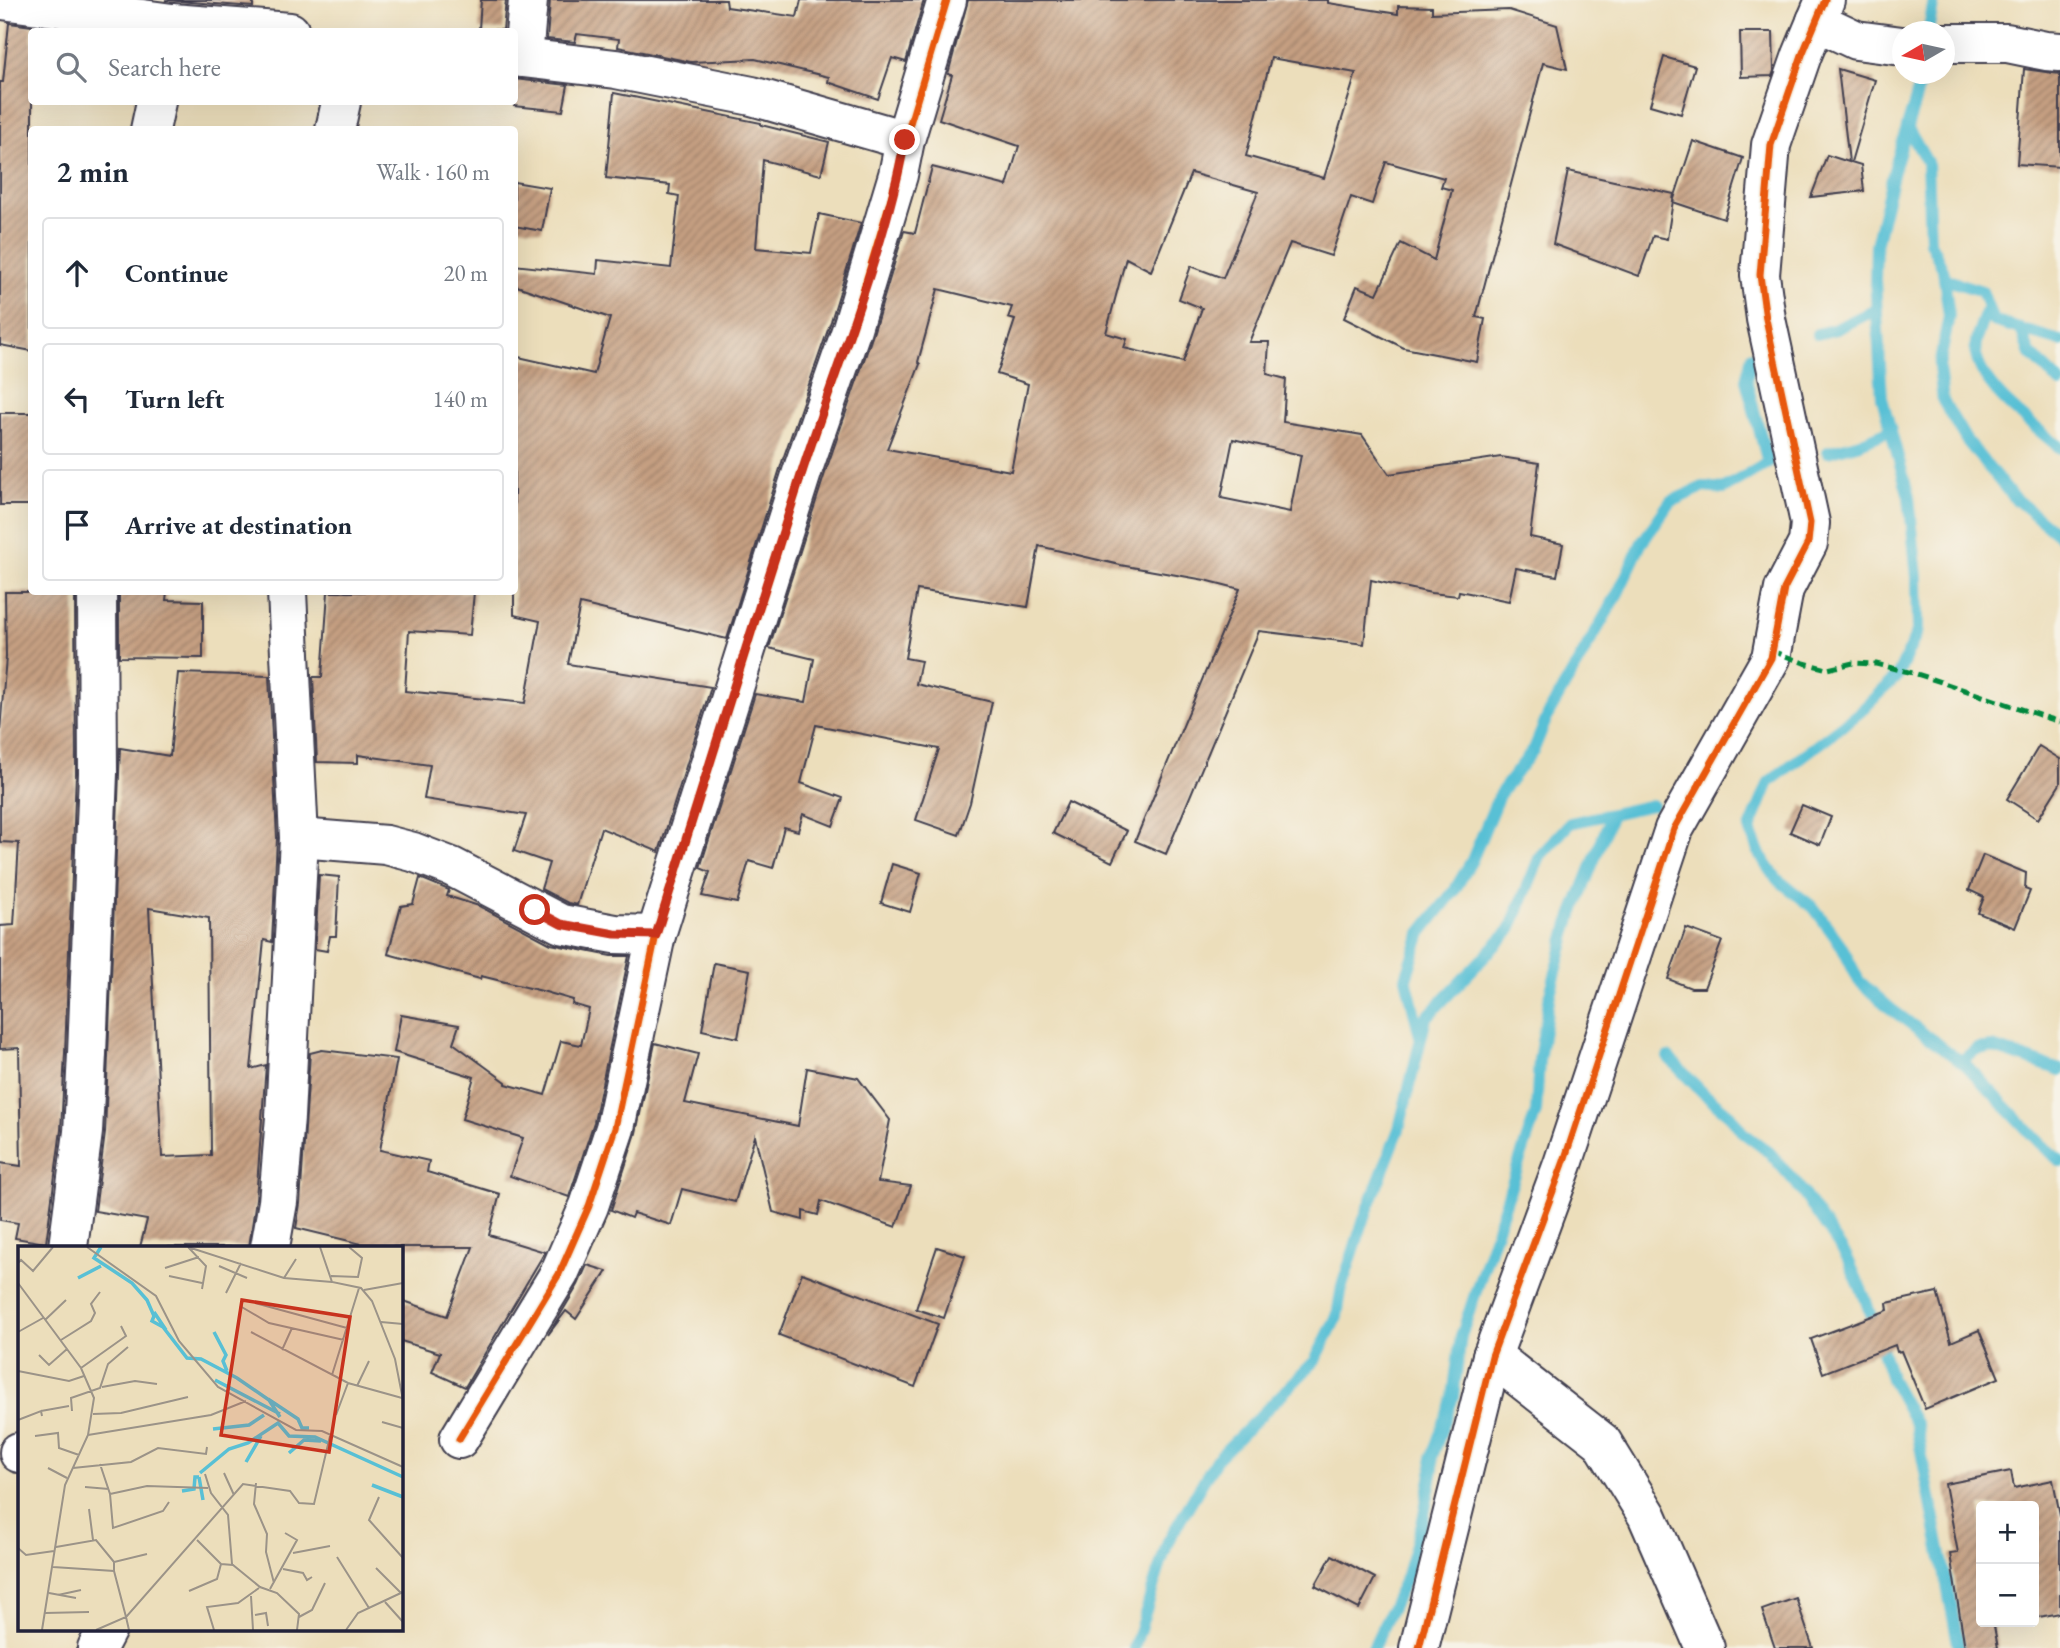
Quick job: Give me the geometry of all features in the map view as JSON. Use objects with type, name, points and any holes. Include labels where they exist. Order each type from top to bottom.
[{"type":"street","points":[[2,0],[171,27],[195,28]]},
{"type":"street","points":[[528,0],[519,57],[616,69],[751,96],[905,140]]},
{"type":"street","points":[[459,1439],[559,1274],[589,1206],[615,1128],[656,935],[800,480],[852,328],[947,0]]},
{"type":"street","points":[[1419,1648],[1492,1356],[1563,1164],[1674,829],[1771,658],[1784,589],[1808,544],[1810,523],[1766,319],[1760,275],[1771,145],[1821,10],[1856,40],[1892,45]]},
{"type":"street","points":[[1955,43],[2007,43],[2060,52]]},
{"type":"street","points":[[151,126],[155,105]]},
{"type":"street","points":[[336,126],[340,105]]},
{"type":"street","points":[[68,1246],[83,1132],[87,1054],[98,773],[97,595]]},
{"type":"street","points":[[270,1246],[278,1202],[285,1117],[299,838],[287,595]]},
{"type":"street","points":[[299,838],[386,845],[413,852],[452,867],[561,924],[615,934],[656,935]]},
{"type":"street","points":[[1492,1356],[1602,1442],[1647,1515],[1705,1648]]},
{"type":"street","points":[[97,1648],[106,1630]]},
{"type":"building","points":[[165,0],[253,0],[253,7]]},
{"type":"building","points":[[481,0],[506,0],[503,28],[479,28]]},
{"type":"building","points":[[550,0],[726,0],[727,7],[797,17],[801,0],[924,0],[906,62],[892,58],[878,99],[828,82],[829,77],[755,59],[691,62],[618,47],[619,39],[577,34],[575,42],[547,39]]},
{"type":"building","points":[[968,0],[1328,0],[1328,3],[1398,14],[1398,6],[1432,7],[1432,13],[1509,10],[1557,25],[1567,69],[1543,63],[1476,317],[1485,319],[1477,362],[1404,348],[1344,318],[1357,286],[1377,294],[1401,243],[1434,260],[1452,190],[1441,187],[1444,178],[1386,162],[1372,204],[1351,197],[1331,256],[1290,243],[1249,342],[1269,342],[1267,374],[1286,379],[1283,422],[1362,435],[1389,474],[1501,457],[1539,463],[1530,537],[1563,544],[1557,576],[1516,568],[1509,601],[1459,591],[1458,596],[1431,593],[1371,580],[1364,644],[1259,631],[1166,854],[1135,841],[1240,589],[1039,546],[1028,607],[917,590],[905,658],[921,661],[916,684],[992,702],[970,803],[959,835],[916,820],[939,749],[816,725],[801,783],[843,798],[833,826],[803,814],[798,831],[784,827],[773,868],[749,861],[737,903],[702,896],[710,872],[700,868],[755,694],[806,702],[814,659],[769,648],[873,334],[904,231],[915,233],[932,167],[1007,186],[1019,146],[939,119],[952,75],[948,74]],"holes":[[[1271,58],[1356,73],[1324,178],[1246,156]],[[1191,173],[1258,192],[1223,278],[1191,266],[1179,299],[1202,308],[1183,362],[1124,348],[1127,339],[1106,333],[1126,258],[1151,271]],[[938,289],[1012,307],[1008,318],[1015,320],[997,374],[1028,384],[1011,471],[887,449],[920,364],[918,362]],[[1233,439],[1301,455],[1290,512],[1221,498]]]},
{"type":"building","points":[[9,23],[32,26],[28,28],[28,105],[32,105],[32,126],[28,126],[28,350],[0,345],[0,82],[3,82]]},
{"type":"building","points":[[1740,32],[1773,32],[1772,76],[1741,77]]},
{"type":"building","points":[[1664,57],[1695,66],[1681,114],[1650,105]]},
{"type":"building","points":[[1838,69],[1875,80],[1851,162],[1861,165],[1864,191],[1811,197],[1827,155],[1849,162]]},
{"type":"building","points":[[2024,69],[2060,74],[2060,167],[2017,164]]},
{"type":"building","points":[[518,79],[568,85],[563,111],[514,106],[518,105]]},
{"type":"building","points":[[614,93],[761,123],[829,142],[821,175],[763,160],[756,248],[811,253],[819,214],[861,223],[727,639],[580,604],[568,664],[711,687],[659,852],[601,828],[577,905],[541,889],[549,863],[514,851],[526,815],[424,799],[430,765],[358,755],[358,763],[317,762],[313,677],[322,677],[328,595],[474,595],[470,635],[409,631],[405,691],[525,703],[540,621],[514,615],[514,595],[518,595],[518,357],[594,374],[610,318],[518,286],[518,265],[597,274],[598,260],[671,268],[679,196],[669,194],[670,185],[606,178]]},
{"type":"building","points":[[1693,141],[1743,158],[1724,219],[1673,202]]},
{"type":"building","points":[[1568,171],[1674,194],[1667,239],[1653,236],[1639,276],[1553,244]]},
{"type":"building","points":[[518,183],[550,188],[542,231],[518,227]]},
{"type":"building","points":[[0,413],[28,413],[28,505],[0,505]]},
{"type":"building","points":[[5,592],[75,595],[76,773],[65,1053],[61,1130],[46,1243],[15,1238],[18,1223],[0,1220],[0,1163],[21,1166],[19,1048],[0,1049],[0,926],[14,925],[19,843],[0,842],[0,731],[6,657]]},
{"type":"building","points":[[119,595],[167,595],[166,600],[203,601],[203,658],[119,657]]},
{"type":"building","points":[[178,673],[269,676],[277,838],[272,942],[264,940],[251,1069],[266,1065],[256,1199],[249,1246],[140,1246],[147,1220],[95,1211],[105,1133],[120,748],[170,756]],"holes":[[[149,908],[209,918],[211,1155],[162,1157]]]},
{"type":"building","points":[[2039,746],[2060,759],[2060,784],[2038,819],[2007,799]]},
{"type":"building","points":[[1068,802],[1127,831],[1112,862],[1053,833]]},
{"type":"building","points":[[1802,805],[1831,817],[1820,845],[1790,832]]},
{"type":"building","points":[[1983,855],[2026,873],[2025,889],[2030,891],[2015,928],[1978,913],[1984,897],[1969,890]]},
{"type":"building","points":[[892,864],[921,873],[910,912],[881,903]]},
{"type":"building","points":[[319,875],[339,877],[336,936],[330,936],[327,951],[315,949]]},
{"type":"building","points":[[420,878],[449,890],[447,896],[479,906],[551,944],[611,956],[629,956],[594,1122],[569,1197],[510,1176],[523,1138],[462,1119],[474,1077],[394,1052],[401,1015],[459,1025],[453,1043],[506,1084],[545,1095],[561,1041],[581,1045],[589,1009],[572,1004],[573,1000],[542,991],[481,976],[480,979],[388,954],[401,906],[413,904]]},
{"type":"building","points":[[1686,928],[1722,941],[1704,988],[1691,988],[1668,979]]},
{"type":"building","points":[[714,963],[750,970],[738,1038],[702,1030]]},
{"type":"building","points":[[655,1043],[698,1054],[685,1103],[798,1126],[807,1068],[858,1078],[890,1120],[878,1182],[911,1186],[896,1227],[821,1201],[818,1215],[803,1211],[803,1220],[773,1212],[755,1136],[735,1202],[682,1189],[671,1225],[633,1213],[631,1218],[611,1210],[636,1133]]},
{"type":"building","points":[[322,1050],[397,1059],[380,1150],[429,1161],[427,1172],[500,1194],[489,1235],[545,1252],[465,1387],[432,1372],[440,1353],[402,1341],[402,1300],[447,1316],[473,1247],[370,1246],[296,1228],[310,1053]]},
{"type":"building","points":[[937,1247],[965,1256],[944,1318],[916,1309]]},
{"type":"building","points":[[587,1265],[607,1271],[576,1319],[566,1311],[548,1335],[578,1285]]},
{"type":"building","points":[[802,1273],[938,1324],[915,1387],[779,1335]]},
{"type":"building","points":[[1937,1292],[1951,1342],[1979,1330],[1999,1378],[1925,1409],[1901,1351],[1897,1352],[1895,1345],[1823,1373],[1811,1339],[1888,1310],[1887,1303]]},
{"type":"building","points":[[2011,1471],[2014,1488],[2053,1480],[2060,1515],[2060,1613],[2039,1617],[2039,1501],[1976,1501],[1976,1627],[1994,1627],[1998,1648],[1965,1648],[1950,1554],[1958,1553],[1945,1484]]},
{"type":"building","points":[[1332,1555],[1375,1578],[1359,1609],[1315,1586]]},
{"type":"building","points":[[1796,1598],[1813,1648],[1775,1648],[1762,1610]]},
{"type":"waterway","points":[[1930,21],[1934,0]]},
{"type":"waterway","points":[[1919,84],[1876,245],[1875,280],[1882,398],[1909,497],[1917,577],[1918,630],[1898,675],[1860,712],[1769,782],[1750,829],[1760,855],[1777,879],[1814,908],[1841,945],[1859,981],[1891,1009],[1967,1066],[2060,1161]]},
{"type":"waterway","points":[[1907,127],[1927,162],[1930,242],[1943,269],[1949,316],[1939,367],[1943,401],[1966,440],[2012,496],[2060,536]]},
{"type":"waterway","points":[[1944,279],[1982,291],[1993,321],[2060,341]]},
{"type":"waterway","points":[[1988,307],[1976,343],[1976,355],[1981,369],[1999,394],[2060,448]]},
{"type":"waterway","points":[[1817,334],[1836,329],[1877,309]]},
{"type":"waterway","points":[[2021,329],[2029,352],[2060,383]]},
{"type":"waterway","points":[[1420,1036],[1406,978],[1421,933],[1454,891],[1472,860],[1499,795],[1534,749],[1548,715],[1618,593],[1641,544],[1670,502],[1703,487],[1723,489],[1768,463],[1746,380],[1752,356]]},
{"type":"waterway","points":[[1828,452],[1891,430]]},
{"type":"waterway","points":[[1134,1648],[1168,1541],[1216,1460],[1315,1361],[1337,1316],[1342,1286],[1363,1222],[1399,1129],[1426,1018],[1510,930],[1540,856],[1570,823],[1652,805]]},
{"type":"waterway","points":[[1373,1648],[1407,1575],[1423,1520],[1433,1469],[1432,1457],[1453,1397],[1461,1336],[1536,1112],[1539,1060],[1550,994],[1569,924],[1612,814]]},
{"type":"waterway","points":[[1961,1061],[1977,1049],[1992,1047],[2060,1070]]},
{"type":"waterway","points":[[1668,1057],[1704,1094],[1730,1115],[1742,1132],[1769,1152],[1796,1183],[1847,1257],[1865,1298],[1891,1379],[1916,1425],[1959,1648]]},
{"type":"marked path","points":[[1772,651],[1828,669],[1853,663],[1876,664],[1917,674],[2060,722]]},
{"type":"cycle path","points":[[459,1439],[559,1274],[589,1206],[615,1128],[656,935],[804,466],[852,328],[947,0]]},
{"type":"cycle path","points":[[1419,1648],[1492,1356],[1563,1164],[1674,829],[1771,658],[1784,589],[1808,543],[1810,523],[1766,319],[1760,275],[1771,145],[1802,55],[1825,0]]},
{"type":"route","points":[[535,910],[561,924],[615,934],[656,935],[804,467],[852,328],[898,176],[905,140]]}]
